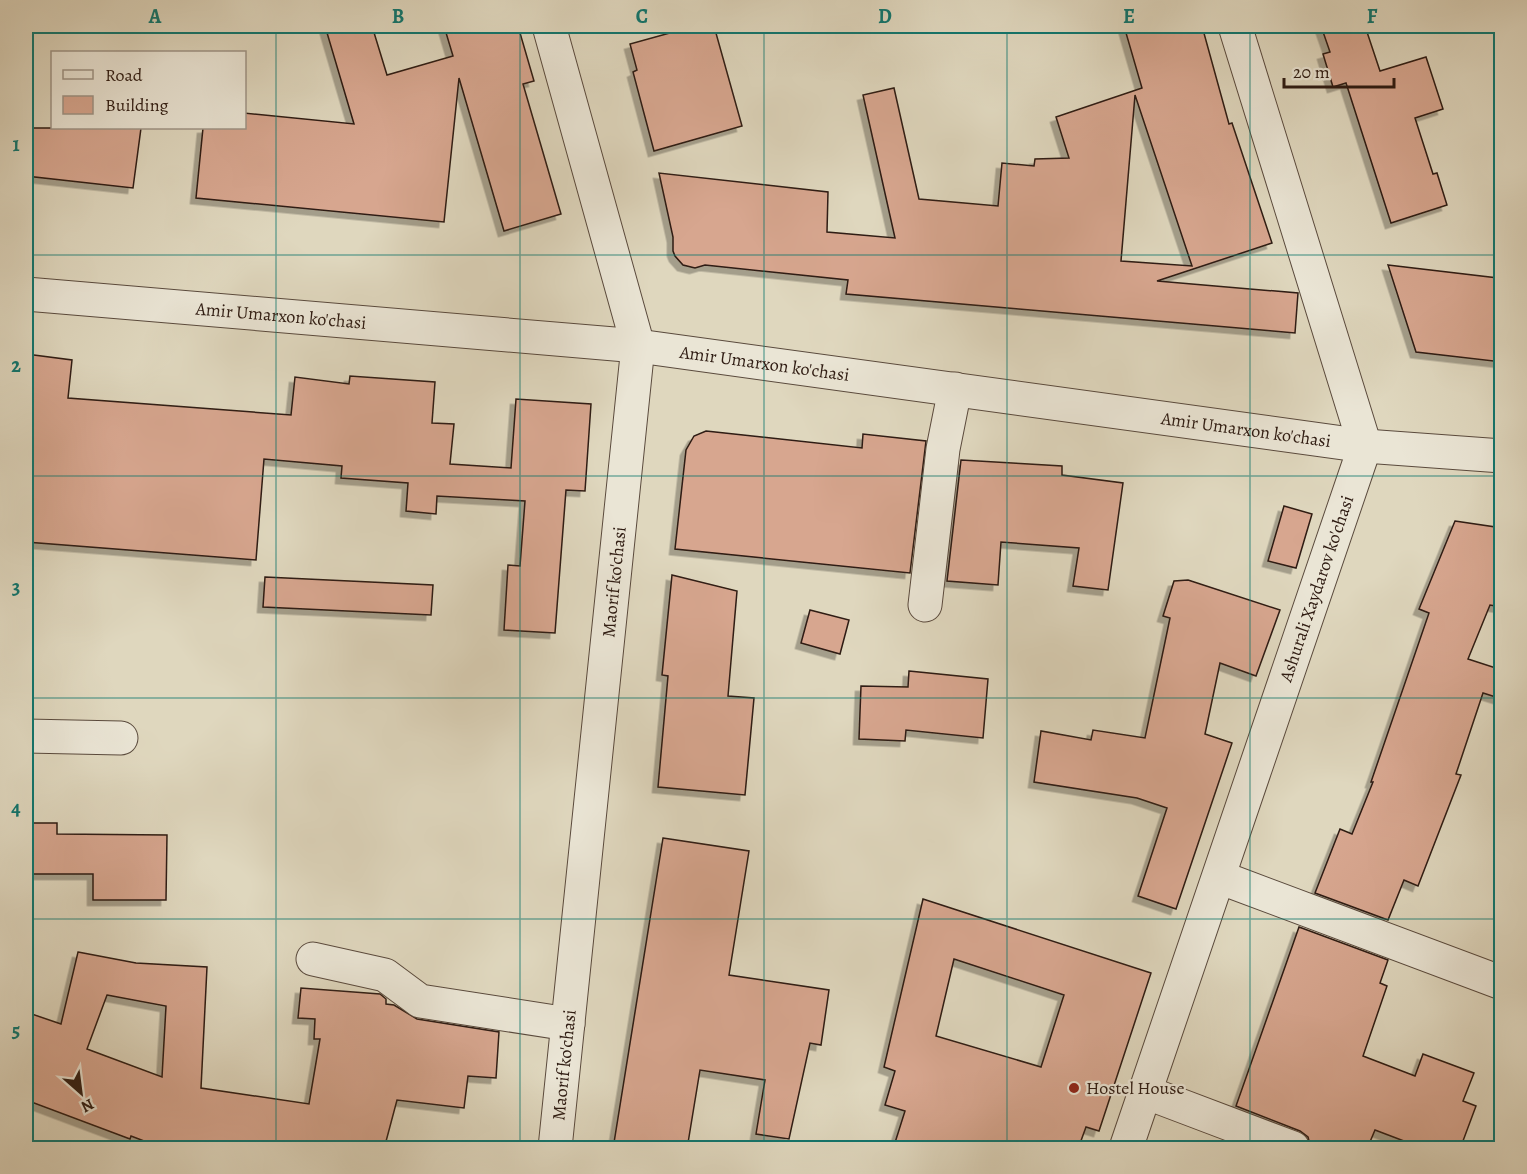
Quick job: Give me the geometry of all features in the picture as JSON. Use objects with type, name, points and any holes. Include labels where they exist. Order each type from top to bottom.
[{"type":"street","name":"Maorif ko'chasi","points":[[549,26],[638,346],[555,1149]]},
{"type":"street","points":[[1235,26],[1365,446]]},
{"type":"street","name":"Amir Umarxon ko'chasi","points":[[26,294],[638,346],[1365,446],[1502,456]]},
{"type":"street","points":[[925,605],[943,449],[955,389]]},
{"type":"street","name":"Ashurali Xaydarov ko'chasi","points":[[1126,1149],[1365,446]]},
{"type":"street","points":[[26,736],[121,738]]},
{"type":"street","points":[[1218,877],[1502,983]]},
{"type":"street","points":[[313,959],[386,975],[420,1001],[568,1024]]},
{"type":"street","points":[[1145,1092],[1293,1149]]},
{"type":"building","points":[[325,26],[372,26],[387,75],[453,56],[444,26],[518,26],[534,81],[523,84],[561,214],[504,231],[459,78],[444,222],[196,198],[203,129],[246,129],[246,113],[354,124]]},
{"type":"building","points":[[695,26],[714,26],[742,126],[654,151],[633,72],[637,70],[630,44]]},
{"type":"building","points":[[1124,26],[1202,26],[1229,124],[1232,123],[1272,243],[1157,281],[1298,293],[1295,333],[846,294],[848,280],[705,265],[695,268],[683,265],[673,251],[673,237],[659,173],[828,192],[827,232],[895,238],[863,95],[894,88],[919,199],[998,206],[1002,163],[1034,166],[1035,159],[1069,158],[1056,117],[1142,88]],"holes":[[[1135,95],[1192,266],[1121,261]]]},
{"type":"building","points":[[1321,26],[1365,26],[1380,71],[1426,57],[1443,109],[1415,118],[1433,174],[1437,173],[1447,205],[1391,223],[1346,83],[1333,87],[1323,54],[1330,52]]},
{"type":"building","points":[[26,128],[141,129],[133,188],[26,176]]},
{"type":"building","points":[[1388,265],[1498,278],[1502,290],[1502,362],[1416,352]]},
{"type":"building","points":[[26,354],[72,360],[68,398],[291,415],[295,377],[349,384],[350,376],[435,382],[432,423],[454,424],[450,464],[511,468],[516,399],[591,404],[585,491],[566,490],[555,633],[504,630],[508,565],[520,566],[525,501],[437,496],[436,514],[406,511],[408,483],[341,478],[342,466],[264,459],[256,560],[26,542]]},
{"type":"building","points":[[706,431],[862,448],[863,434],[926,441],[910,573],[675,549],[686,450],[694,436]]},
{"type":"building","points":[[961,460],[1062,466],[1062,475],[1123,483],[1108,590],[1073,586],[1079,548],[1001,542],[998,585],[947,581]]},
{"type":"building","points":[[1284,506],[1312,514],[1296,568],[1268,561]]},
{"type":"building","points":[[1455,521],[1502,528],[1502,607],[1490,605],[1468,659],[1502,670],[1502,699],[1483,693],[1456,774],[1461,775],[1418,886],[1404,880],[1388,920],[1315,893],[1340,829],[1352,834],[1373,782],[1371,782],[1429,613],[1419,609]]},
{"type":"building","points":[[672,575],[737,591],[728,696],[754,698],[745,795],[658,787],[668,676],[662,675]]},
{"type":"building","points":[[265,577],[433,585],[431,615],[263,607]]},
{"type":"building","points":[[1188,580],[1280,610],[1256,676],[1220,663],[1205,734],[1232,743],[1176,909],[1138,896],[1167,808],[1137,798],[1034,782],[1041,731],[1091,740],[1093,730],[1145,738],[1170,618],[1163,616],[1174,581]]},
{"type":"building","points":[[810,610],[849,620],[840,654],[801,643]]},
{"type":"building","points":[[909,671],[988,679],[983,738],[906,730],[905,741],[859,739],[861,686],[908,687]]},
{"type":"building","points":[[26,823],[57,823],[57,834],[167,835],[166,900],[93,900],[93,874],[26,874]]},
{"type":"building","points":[[663,838],[749,851],[729,975],[829,990],[821,1045],[810,1043],[789,1139],[756,1134],[765,1080],[700,1070],[687,1149],[613,1149]]},
{"type":"building","points":[[923,899],[1151,973],[1099,1131],[1086,1127],[1078,1149],[893,1149],[905,1111],[885,1105],[895,1071],[884,1067]],"holes":[[[954,959],[1064,995],[1041,1067],[936,1036]]]},
{"type":"building","points":[[1299,927],[1388,960],[1380,983],[1387,986],[1363,1056],[1415,1076],[1423,1054],[1474,1073],[1463,1101],[1476,1106],[1460,1149],[1425,1149],[1375,1130],[1367,1149],[1311,1149],[1308,1137],[1300,1131],[1236,1106]]},
{"type":"building","points":[[78,952],[136,963],[207,967],[201,1088],[309,1104],[320,1039],[314,1039],[315,1019],[298,1018],[301,988],[380,994],[386,999],[386,1004],[394,1005],[417,1019],[499,1032],[496,1078],[468,1076],[464,1108],[397,1100],[384,1149],[165,1149],[131,1136],[130,1139],[26,1100],[26,1012],[61,1024]],"holes":[[[107,995],[166,1006],[162,1077],[87,1049]]]},
{"type":"place","name":"Hostel House","points":[[1074,1088]]}]
